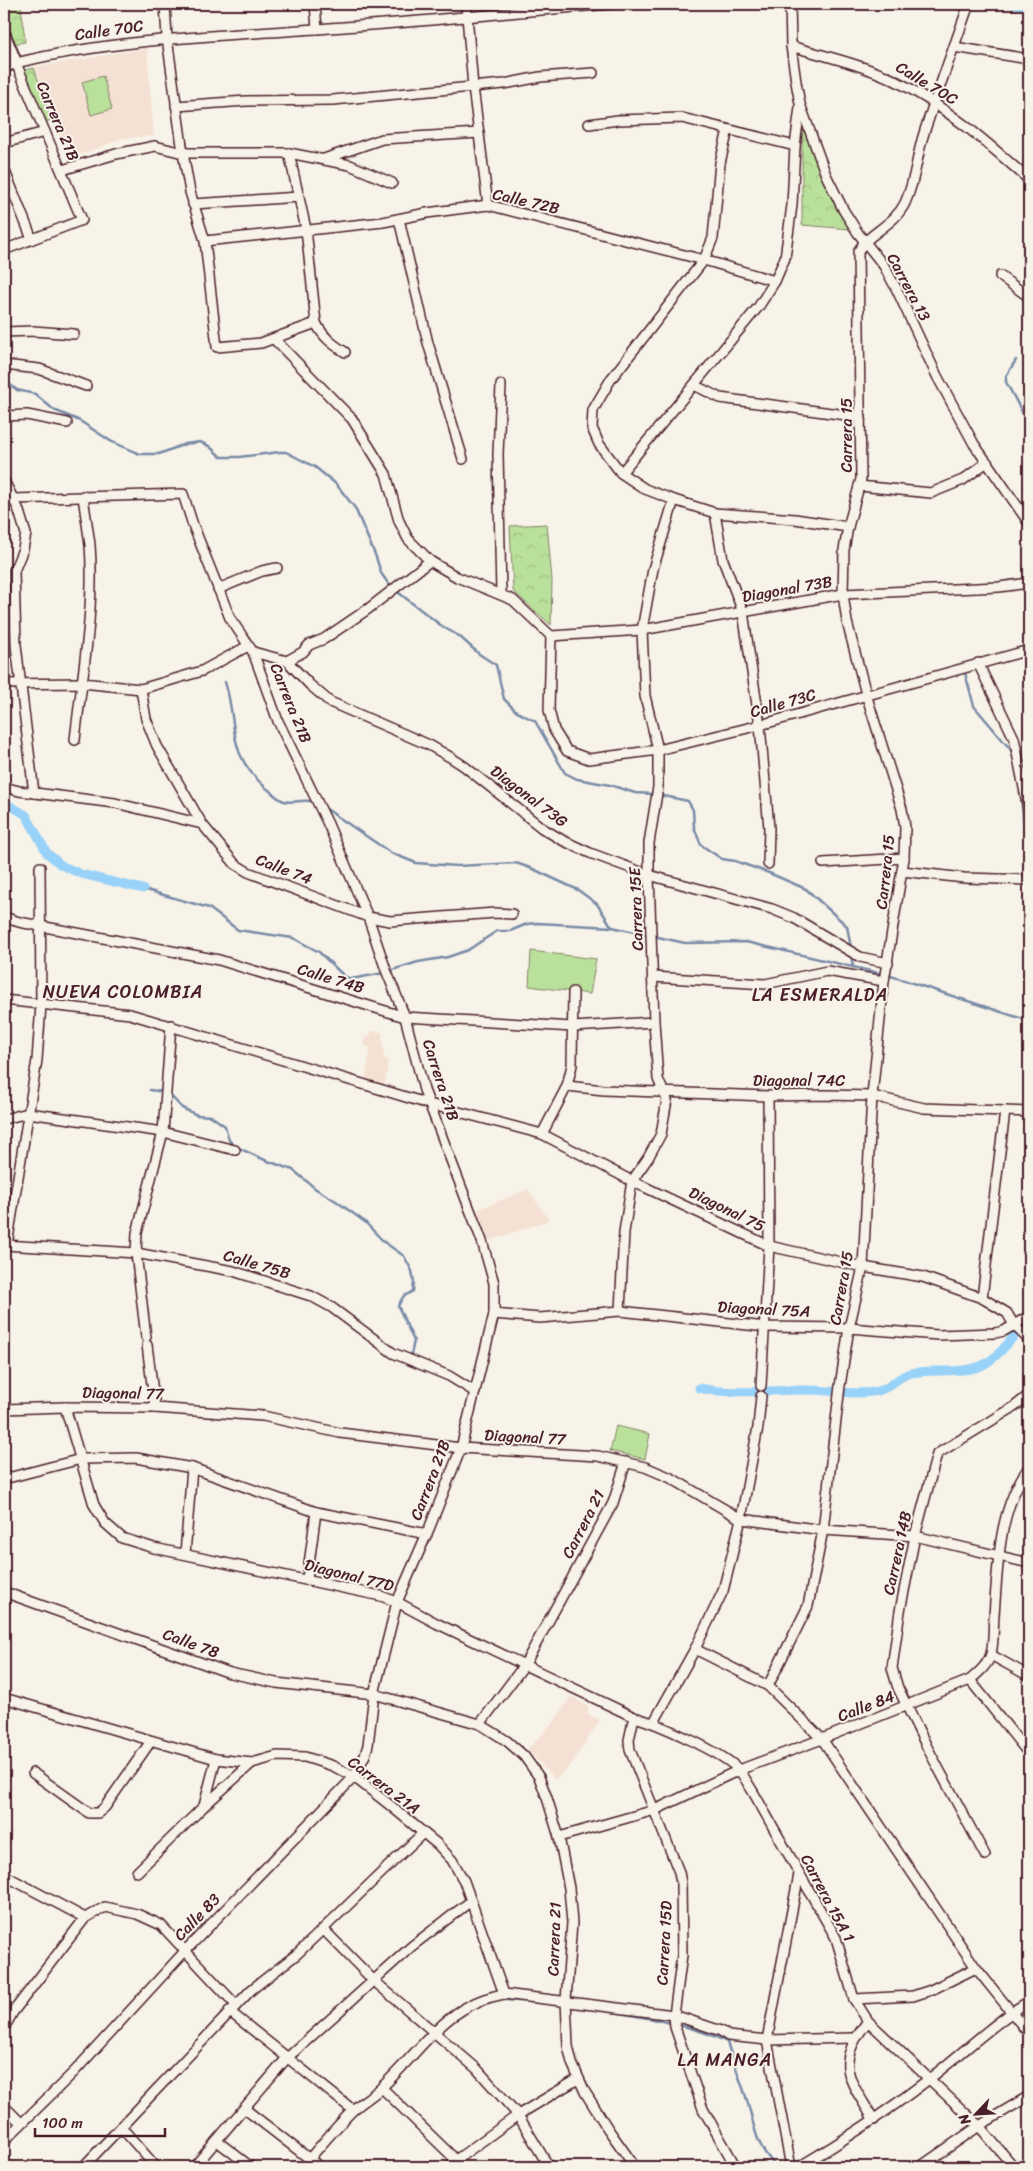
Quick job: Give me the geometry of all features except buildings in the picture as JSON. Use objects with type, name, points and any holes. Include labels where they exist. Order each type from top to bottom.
[{"type":"main road","name":"Carrera 21B","points":[[4,34],[16,63]]},
{"type":"main road","name":"Calle 70C","points":[[4,66],[16,63]]},
{"type":"street","points":[[165,4],[167,38],[183,153],[193,204],[205,241],[217,347],[261,343],[316,323]]},
{"type":"street","points":[[315,4],[317,29]]},
{"type":"street","points":[[466,4],[473,87],[488,205]]},
{"type":"street","name":"Calle 70C","points":[[16,63],[96,47],[167,38],[317,29],[610,4]]},
{"type":"street","points":[[790,4],[790,46],[800,104],[826,175],[844,211],[866,242]]},
{"type":"street","name":"Carrera 13","points":[[969,4],[933,104],[917,157],[914,182],[904,205],[894,220],[866,242],[884,266],[897,290],[937,376],[974,444],[1029,523]]},
{"type":"street","name":"Calle 70C","points":[[790,46],[892,79],[976,132],[1029,180]]},
{"type":"street","points":[[954,47],[1029,59]]},
{"type":"street","name":"Carrera 21B","points":[[16,63],[82,220],[32,239]]},
{"type":"street","points":[[176,106],[246,100],[334,100],[504,84],[540,77],[593,73]]},
{"type":"street","points":[[621,473],[759,306],[775,281],[785,258],[792,205],[795,146],[800,104]]},
{"type":"street","points":[[589,124],[618,120],[682,118],[795,146]]},
{"type":"street","points":[[728,130],[720,163],[713,238],[704,260],[612,379],[593,410],[592,428],[599,444],[621,473],[646,489],[674,500],[715,513],[795,519],[848,528]]},
{"type":"street","points":[[4,143],[46,132]]},
{"type":"street","points":[[324,159],[382,139],[479,133]]},
{"type":"street","points":[[62,170],[140,148],[155,146],[183,153],[289,153],[350,165],[392,184]]},
{"type":"street","points":[[289,153],[306,229],[316,323],[321,334],[345,352]]},
{"type":"street","points":[[4,169],[32,239],[4,250]]},
{"type":"street","points":[[4,196],[14,193]]},
{"type":"street","points":[[193,204],[299,197]]},
{"type":"street","name":"Calle 72B","points":[[205,241],[399,220],[427,213],[488,205],[704,260],[775,281]]},
{"type":"street","points":[[399,220],[428,343],[463,459]]},
{"type":"street","name":"Carrera 15","points":[[768,1686],[808,1606],[823,1530],[839,1390],[849,1328],[863,1267],[872,1096],[884,980],[904,858],[905,827],[902,809],[866,694],[847,622],[843,594],[844,550],[861,479],[858,252],[866,242]]},
{"type":"street","points":[[1000,276],[1029,297]]},
{"type":"street","points":[[4,332],[33,330],[74,334]]},
{"type":"street","points":[[274,339],[352,419],[386,474],[399,521],[408,539],[430,561],[457,577],[513,600],[551,636]]},
{"type":"street","points":[[4,364],[38,370],[86,386]]},
{"type":"street","points":[[501,385],[498,454],[501,594]]},
{"type":"street","points":[[694,385],[720,398],[861,417]]},
{"type":"street","points":[[4,416],[27,415],[67,422]]},
{"type":"street","points":[[859,486],[931,493],[963,480],[988,462]]},
{"type":"street","points":[[4,481],[13,498],[26,534],[23,550],[14,571],[14,580],[16,644],[34,793]]},
{"type":"street","name":"Carrera 21B","points":[[83,496],[183,494],[230,618],[251,649],[278,721],[328,824],[368,917],[387,974],[405,1017],[418,1072],[429,1104],[482,1241],[494,1283],[494,1314],[476,1392],[460,1448],[427,1534],[397,1602],[374,1694]]},
{"type":"street","points":[[4,502],[13,498],[83,496],[90,545],[90,569],[88,619],[75,740]]},
{"type":"street","name":"Carrera 15E","points":[[620,1311],[624,1232],[632,1181],[648,1158],[660,1134],[667,1100],[664,1091],[659,1085],[654,1022],[649,875],[649,844],[658,789],[658,750],[645,696],[642,630],[653,569],[674,500]]},
{"type":"street","points":[[715,513],[723,560],[743,612],[760,725],[769,828],[768,864]]},
{"type":"street","points":[[4,684],[21,682],[82,682],[141,689],[202,671],[251,649],[288,661],[303,652],[309,645],[324,639],[390,593],[430,561]]},
{"type":"street","points":[[218,589],[262,571],[277,568]]},
{"type":"street","name":"Diagonal 73B","points":[[551,636],[642,630],[843,594],[999,587],[1029,583]]},
{"type":"street","name":"Calle 73C","points":[[551,636],[548,710],[554,730],[567,751],[589,759],[658,750],[760,725],[1029,650]]},
{"type":"street","name":"Diagonal 73G","points":[[288,661],[310,685],[330,702],[450,756],[542,828],[562,840],[590,854],[649,875],[752,902],[794,918],[851,953],[888,964]]},
{"type":"street","points":[[978,663],[1014,738],[1029,813]]},
{"type":"street","name":"Calle 74","points":[[141,689],[146,719],[157,746],[202,824],[235,864],[248,872],[368,917],[390,921],[495,913],[512,914]]},
{"type":"street","points":[[4,787],[34,793],[115,803],[202,824]]},
{"type":"street","points":[[822,863],[904,858]]},
{"type":"street","points":[[5,1245],[37,1060],[41,1004],[40,867]]},
{"type":"street","points":[[902,871],[964,878],[1029,880]]},
{"type":"street","name":"Calle 74B","points":[[4,917],[41,927],[220,960],[405,1017],[573,1027],[654,1022]]},
{"type":"street","points":[[653,977],[765,984],[827,971],[884,980]]},
{"type":"street","points":[[542,1134],[568,1086],[572,1065],[573,992]]},
{"type":"street","name":"Diagonal 75","points":[[4,1000],[130,1014],[429,1104],[542,1134],[632,1181],[769,1246],[863,1267],[923,1277],[982,1298],[1007,1312],[1017,1328],[1029,1340]]},
{"type":"street","points":[[155,1408],[136,1253],[137,1233],[163,1132],[171,1025]]},
{"type":"street","name":"Diagonal 74C","points":[[568,1086],[604,1090],[768,1096],[827,1094],[872,1096],[924,1108],[1029,1112]]},
{"type":"street","points":[[761,1386],[766,1327],[769,1246],[768,1096]]},
{"type":"street","points":[[982,1298],[1005,1111]]},
{"type":"street","points":[[4,1119],[28,1113],[163,1132],[235,1150]]},
{"type":"street","name":"Calle 75B","points":[[5,1245],[136,1253],[234,1271],[311,1296],[331,1307],[392,1353],[449,1376],[476,1392]]},
{"type":"street","name":"Diagonal 75A","points":[[494,1314],[540,1318],[620,1311],[766,1327],[849,1328],[938,1335],[982,1335],[1004,1331],[1017,1328],[1029,1316]]},
{"type":"street","name":"Carrera 14B","points":[[907,1706],[892,1668],[892,1661],[915,1536],[937,1454],[1014,1407],[1029,1395]]},
{"type":"street","points":[[654,1722],[695,1649],[723,1591],[741,1518],[758,1427],[761,1396]]},
{"type":"street","name":"Diagonal 77","points":[[4,1409],[65,1407],[155,1408],[263,1416],[340,1433],[460,1448],[598,1456],[626,1462],[671,1478],[741,1518],[823,1530],[915,1536],[1029,1563]]},
{"type":"street","name":"Diagonal 77D","points":[[65,1407],[94,1505],[105,1524],[122,1538],[154,1548],[307,1579],[381,1596],[397,1602],[436,1623],[634,1717],[654,1722],[725,1758],[739,1770]]},
{"type":"street","points":[[4,1479],[81,1459],[136,1458],[192,1468],[316,1512],[427,1534]]},
{"type":"street","name":"Carrera 21","points":[[480,1724],[524,1664],[613,1503],[626,1462]]},
{"type":"street","points":[[1029,1467],[1010,1500],[999,1555],[991,1655],[1029,1676]]},
{"type":"street","points":[[185,1554],[192,1468]]},
{"type":"street","points":[[307,1579],[316,1512]]},
{"type":"street","name":"Calle 78","points":[[4,1592],[230,1673],[276,1683],[374,1694]]},
{"type":"street","points":[[695,1649],[768,1686],[822,1739],[976,1968],[1029,2034]]},
{"type":"street","name":"Calle 84","points":[[559,1837],[655,1810],[739,1770],[970,1680],[982,1670],[991,1655]]},
{"type":"street","points":[[970,1680],[1029,1754]]},
{"type":"street","name":"Carrera 21","points":[[374,1694],[480,1724],[507,1741],[532,1765],[547,1798],[559,1837],[569,1888],[572,1923],[566,2000],[568,2046],[578,2079],[608,2129],[635,2167]]},
{"type":"street","name":"Calle 83","points":[[4,2141],[74,2072],[186,1950],[354,1776],[366,1755],[374,1694]]},
{"type":"street","name":"Carrera 21A","points":[[4,1698],[216,1759],[252,1763],[277,1756],[305,1757],[333,1766],[354,1776],[423,1833],[452,1860],[464,1881],[504,1994]]},
{"type":"street","points":[[907,1706],[985,1855]]},
{"type":"street","name":"Carrera 15D","points":[[634,1717],[629,1740],[630,1750],[679,1872],[681,1883],[682,1955],[674,2021],[703,2109],[736,2167]]},
{"type":"street","points":[[33,1773],[89,1813],[98,1813],[105,1807],[151,1741]]},
{"type":"street","points":[[204,1806],[216,1759]]},
{"type":"street","points":[[137,1872],[204,1806],[252,1763]]},
{"type":"street","name":"Carrera 15A 1","points":[[739,1770],[836,1938],[854,1998],[868,2022],[930,2078],[979,2126],[1014,2167]]},
{"type":"street","points":[[83,2167],[233,2008],[271,1972],[297,1954],[423,1833]]},
{"type":"street","points":[[791,2167],[767,2040],[799,1874]]},
{"type":"street","points":[[4,1875],[85,1918]]},
{"type":"street","points":[[194,2167],[245,2109],[286,2058],[412,1946],[471,1901]]},
{"type":"street","points":[[4,2028],[13,2012],[85,1918],[105,1907],[137,1914],[161,1924],[186,1950],[233,2008],[286,2058],[353,2110]]},
{"type":"street","points":[[323,1929],[373,1980],[476,2068],[518,2115],[548,2167]]},
{"type":"street","points":[[854,1998],[913,1996],[931,1990],[976,1968]]},
{"type":"street","points":[[309,2159],[353,2110],[382,2088],[435,2031],[460,2010],[490,1996],[504,1994],[566,2000],[721,2031],[728,2036],[767,2040],[854,2038]]},
{"type":"street","points":[[799,2167],[874,2120],[930,2078],[1011,2012],[1029,2000]]},
{"type":"street","points":[[868,2022],[854,2038],[848,2052],[849,2078],[874,2120]]},
{"type":"street","points":[[450,2167],[456,2160],[518,2115],[578,2079]]},
{"type":"street","points":[[382,2088],[456,2160]]},
{"type":"street","points":[[920,2167],[979,2126],[1029,2096]]},
{"type":"street","points":[[4,2106],[21,2123]]},
{"type":"street","points":[[245,2109],[318,2167]]},
{"type":"street","points":[[121,2127],[156,2167]]},
{"type":"street","points":[[217,2141],[251,2167]]},
{"type":"shaded area","points":[[147,48],[154,136],[123,138],[68,160],[35,67]]},
{"type":"shaded area","points":[[371,1031],[382,1032],[384,1058],[388,1060],[385,1085],[365,1081],[370,1047],[365,1046],[365,1036],[370,1036]]},
{"type":"shaded area","points":[[528,1189],[549,1220],[489,1241],[477,1210]]},
{"type":"shaded area","points":[[571,1696],[589,1707],[587,1713],[600,1720],[571,1765],[555,1779],[527,1749],[554,1722]]},
{"type":"green space","points":[[4,4],[21,4],[25,42],[13,44],[4,20]]},
{"type":"green space","points":[[34,68],[52,120],[44,122],[21,71]]},
{"type":"green space","points":[[103,76],[112,109],[91,115],[82,82]]},
{"type":"green space","points":[[802,130],[842,217],[850,229],[802,225]]},
{"type":"green space","points":[[547,524],[552,580],[551,625],[513,591],[510,526]]},
{"type":"green space","points":[[531,951],[596,959],[590,994],[529,986]]},
{"type":"green space","points":[[616,1426],[650,1434],[645,1459],[610,1451]]},
{"type":"waterway","points":[[1013,4],[1029,6]]},
{"type":"waterway","points":[[1016,360],[1006,376],[1006,382],[1029,425]]},
{"type":"waterway","points":[[4,380],[17,390],[35,394],[54,410],[80,421],[112,442],[140,454],[159,454],[185,444],[200,442],[209,446],[221,457],[286,452],[315,467],[336,484],[355,508],[381,573],[390,586],[496,665],[504,699],[517,712],[535,721],[565,773],[577,779],[610,785],[635,793],[654,794]]},
{"type":"waterway","points":[[965,673],[974,706],[1011,750],[1013,757]]},
{"type":"waterway","points":[[225,682],[238,750],[252,774],[281,800],[288,802],[314,802]]},
{"type":"waterway","points":[[659,795],[688,801],[693,810],[694,827],[701,845],[722,859],[735,861],[769,873],[806,889],[847,926],[851,948]]},
{"type":"waterway","points":[[1021,796],[1029,878]]},
{"type":"waterway","points":[[4,802],[26,815],[47,853],[61,865],[81,874],[143,889]]},
{"type":"waterway","points":[[325,808],[391,853],[416,863],[457,866],[516,863],[533,869],[578,890],[597,904],[612,927]]},
{"type":"waterway","points":[[1029,883],[1029,904]]},
{"type":"waterway","points":[[143,889],[209,908],[238,930],[293,938],[319,952],[344,976],[351,979],[384,973]]},
{"type":"waterway","points":[[389,971],[418,962],[448,957],[468,950],[497,931],[510,931],[527,924],[537,923],[612,927],[685,943],[746,942],[883,974]]},
{"type":"waterway","points":[[851,954],[853,967]]},
{"type":"waterway","points":[[888,975],[1029,1021]]},
{"type":"waterway","points":[[150,1090],[164,1092]]},
{"type":"waterway","points":[[169,1094],[182,1108],[197,1115],[211,1116],[225,1126],[229,1140],[234,1146],[293,1170],[316,1189],[365,1222],[384,1242],[404,1256],[412,1271],[413,1291],[403,1297],[398,1306],[414,1341],[411,1355]]},
{"type":"waterway","points":[[699,1388],[726,1392],[809,1390],[862,1393],[878,1391],[911,1373],[956,1371],[983,1365],[1000,1352],[1023,1325]]},
{"type":"waterway","points":[[507,2000],[545,2003]]},
{"type":"waterway","points":[[603,2010],[682,2026],[712,2035],[727,2042],[746,2097],[759,2143],[769,2159],[777,2167]]},
{"type":"district","name":"NUEVA COLOMBIA","points":[[123,992]]},
{"type":"district","name":"LA ESMERALDA","points":[[820,995]]},
{"type":"district","name":"LA MANGA","points":[[725,2060]]}]
